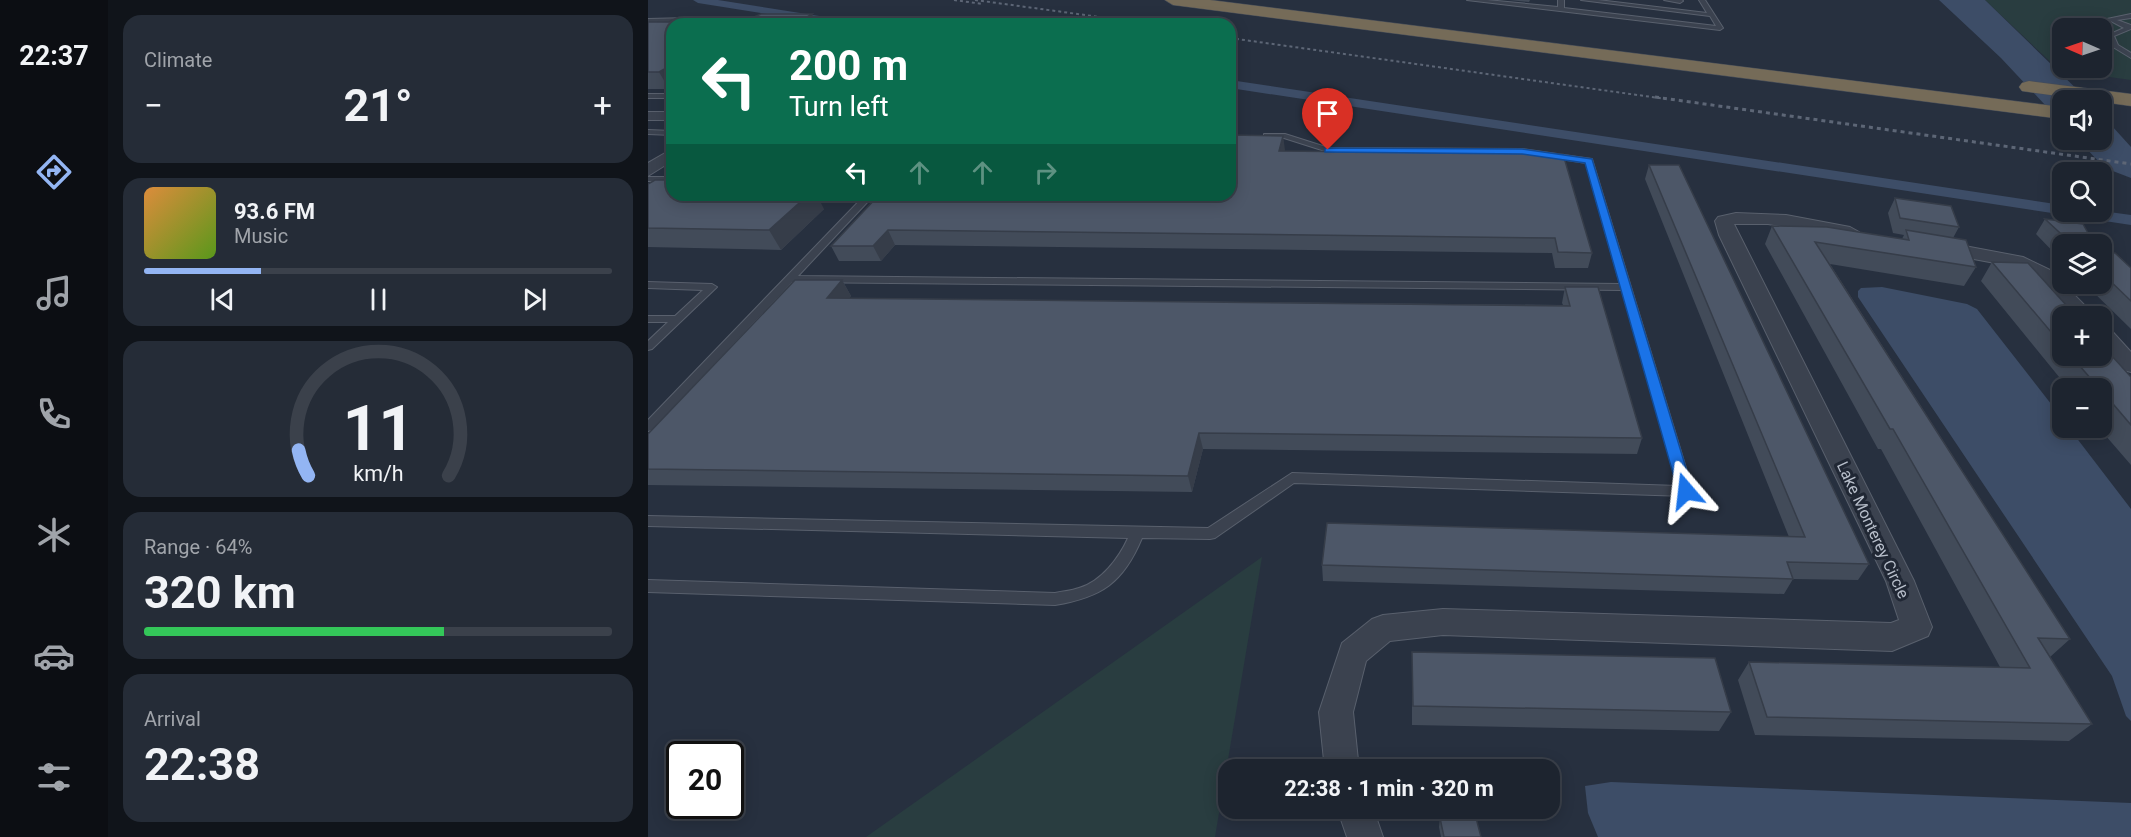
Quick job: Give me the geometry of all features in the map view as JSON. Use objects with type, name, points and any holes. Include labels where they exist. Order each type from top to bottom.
[{"type":"highway","points":[[1173,0],[2052,112]]},
{"type":"highway","points":[[2005,84],[2131,100]]},
{"type":"street","points":[[648,116],[666,116]]},
{"type":"street","points":[[648,171],[666,158]]},
{"type":"street","name":"Lake Monterey Circle","points":[[1341,759],[1336,712],[1353,653],[1383,628],[1443,622],[1892,637],[1917,627],[1900,581],[1728,235],[1724,221],[1735,217],[1759,218],[1863,234]]},
{"type":"street","points":[[1922,244],[2016,261],[2043,274],[2075,306]]},
{"type":"street","points":[[2112,345],[2131,365]]},
{"type":"street","points":[[1359,819],[1365,837]]},
{"type":"lane","points":[[1470,0],[1720,28],[1702,0]]},
{"type":"lane","points":[[1561,0],[1561,9]]},
{"type":"lane","points":[[1584,0],[1712,15]]},
{"type":"lane","points":[[1667,0],[1680,2]]},
{"type":"lane","points":[[2129,27],[2110,19],[2131,16]]},
{"type":"lane","points":[[648,21],[666,21]]},
{"type":"lane","points":[[2129,27],[2111,35],[2115,46],[2131,56]]},
{"type":"lane","points":[[648,96],[666,96]]},
{"type":"lane","points":[[648,132],[666,133]]},
{"type":"lane","points":[[648,521],[1210,534],[1292,478],[1686,491],[1589,161],[1522,151],[1328,150],[1286,136],[1252,136]]},
{"type":"lane","points":[[648,179],[666,179]]},
{"type":"lane","points":[[648,427],[864,201]]},
{"type":"lane","points":[[790,279],[1625,286]]},
{"type":"lane","points":[[648,285],[712,287],[648,347]]},
{"type":"lane","points":[[648,319],[678,319]]},
{"type":"lane","points":[[648,586],[1055,599],[1087,592],[1116,571],[1131,550],[1137,532]]},
{"type":"green space","points":[[1985,0],[2131,0],[2131,80],[2112,77],[2112,18],[2052,18],[2052,63]]},
{"type":"green space","points":[[1262,557],[1228,759],[1218,759],[1218,819],[1215,837],[866,837]]},
{"type":"water","points":[[1939,0],[1985,0],[2052,65],[2052,78],[2065,78],[2078,90],[2052,90],[2052,112],[2001,58]]},
{"type":"water","points":[[2112,126],[2131,147],[2131,178],[2112,171],[2112,162],[2099,162],[2088,150],[2112,150]]},
{"type":"water","points":[[1882,287],[1967,304],[1977,309],[2052,405],[2052,438],[2077,438],[2131,509],[2131,721],[2126,716],[2112,676],[1858,297],[1858,291],[1861,288]]},
{"type":"water","points":[[1611,782],[2131,803],[2131,837],[1598,837],[1588,813],[1585,786]]},
{"type":"building","points":[[761,14],[812,14],[806,18],[677,18],[679,17],[754,17]]},
{"type":"building","points":[[648,22],[666,22],[666,68],[659,72],[648,72]]},
{"type":"building","points":[[1236,135],[1283,136],[1279,151],[1563,154],[1592,253],[1558,252],[1555,238],[888,230],[873,246],[831,246],[873,201],[1236,201]]},
{"type":"building","points":[[1649,165],[1679,165],[1869,564],[1787,562],[1793,579],[1322,565],[1327,523],[1805,537]]},
{"type":"building","points":[[655,180],[666,180],[666,201],[801,201],[769,230],[648,228],[648,184]]},
{"type":"building","points":[[1895,198],[1951,206],[1959,227],[1900,218]]},
{"type":"building","points":[[2045,219],[2052,220],[2052,222],[2083,224],[2088,234],[2061,234]]},
{"type":"building","points":[[1772,226],[1827,227],[1909,240],[1906,230],[1966,240],[1976,267],[1815,242],[2070,639],[2038,638],[2092,724],[1767,717],[1749,662],[2030,668],[1893,429],[1890,429]]},
{"type":"building","points":[[2112,253],[2115,253],[2131,268],[2131,301],[2112,283]]},
{"type":"building","points":[[1992,262],[2028,263],[2052,290],[2052,294],[2056,294],[2067,306],[2052,306],[2052,333]]},
{"type":"building","points":[[795,280],[842,280],[827,298],[1570,306],[1565,287],[1598,287],[1642,438],[1199,433],[1188,476],[648,469],[648,434]]},
{"type":"building","points":[[2112,356],[2131,377],[2131,425],[2112,403],[2112,378],[2090,378],[2080,366],[2112,366]]},
{"type":"building","points":[[1412,652],[1715,658],[1731,712],[1413,706]]},
{"type":"building","points":[[1440,819],[1476,819],[1481,837],[1444,837]]},
{"type":"waterway","points":[[698,0],[813,18]]},
{"type":"waterway","points":[[1236,85],[2052,208]]},
{"type":"waterway","points":[[2112,217],[2131,220]]},
{"type":"railway","points":[[954,0],[983,4]]},
{"type":"railway","points":[[975,0],[1107,18]]},
{"type":"railway","points":[[1236,39],[1666,99]]},
{"type":"railway","points":[[1655,97],[2131,164]]},
{"type":"route","points":[[1328,150],[1522,151],[1589,161],[1686,491]]}]
